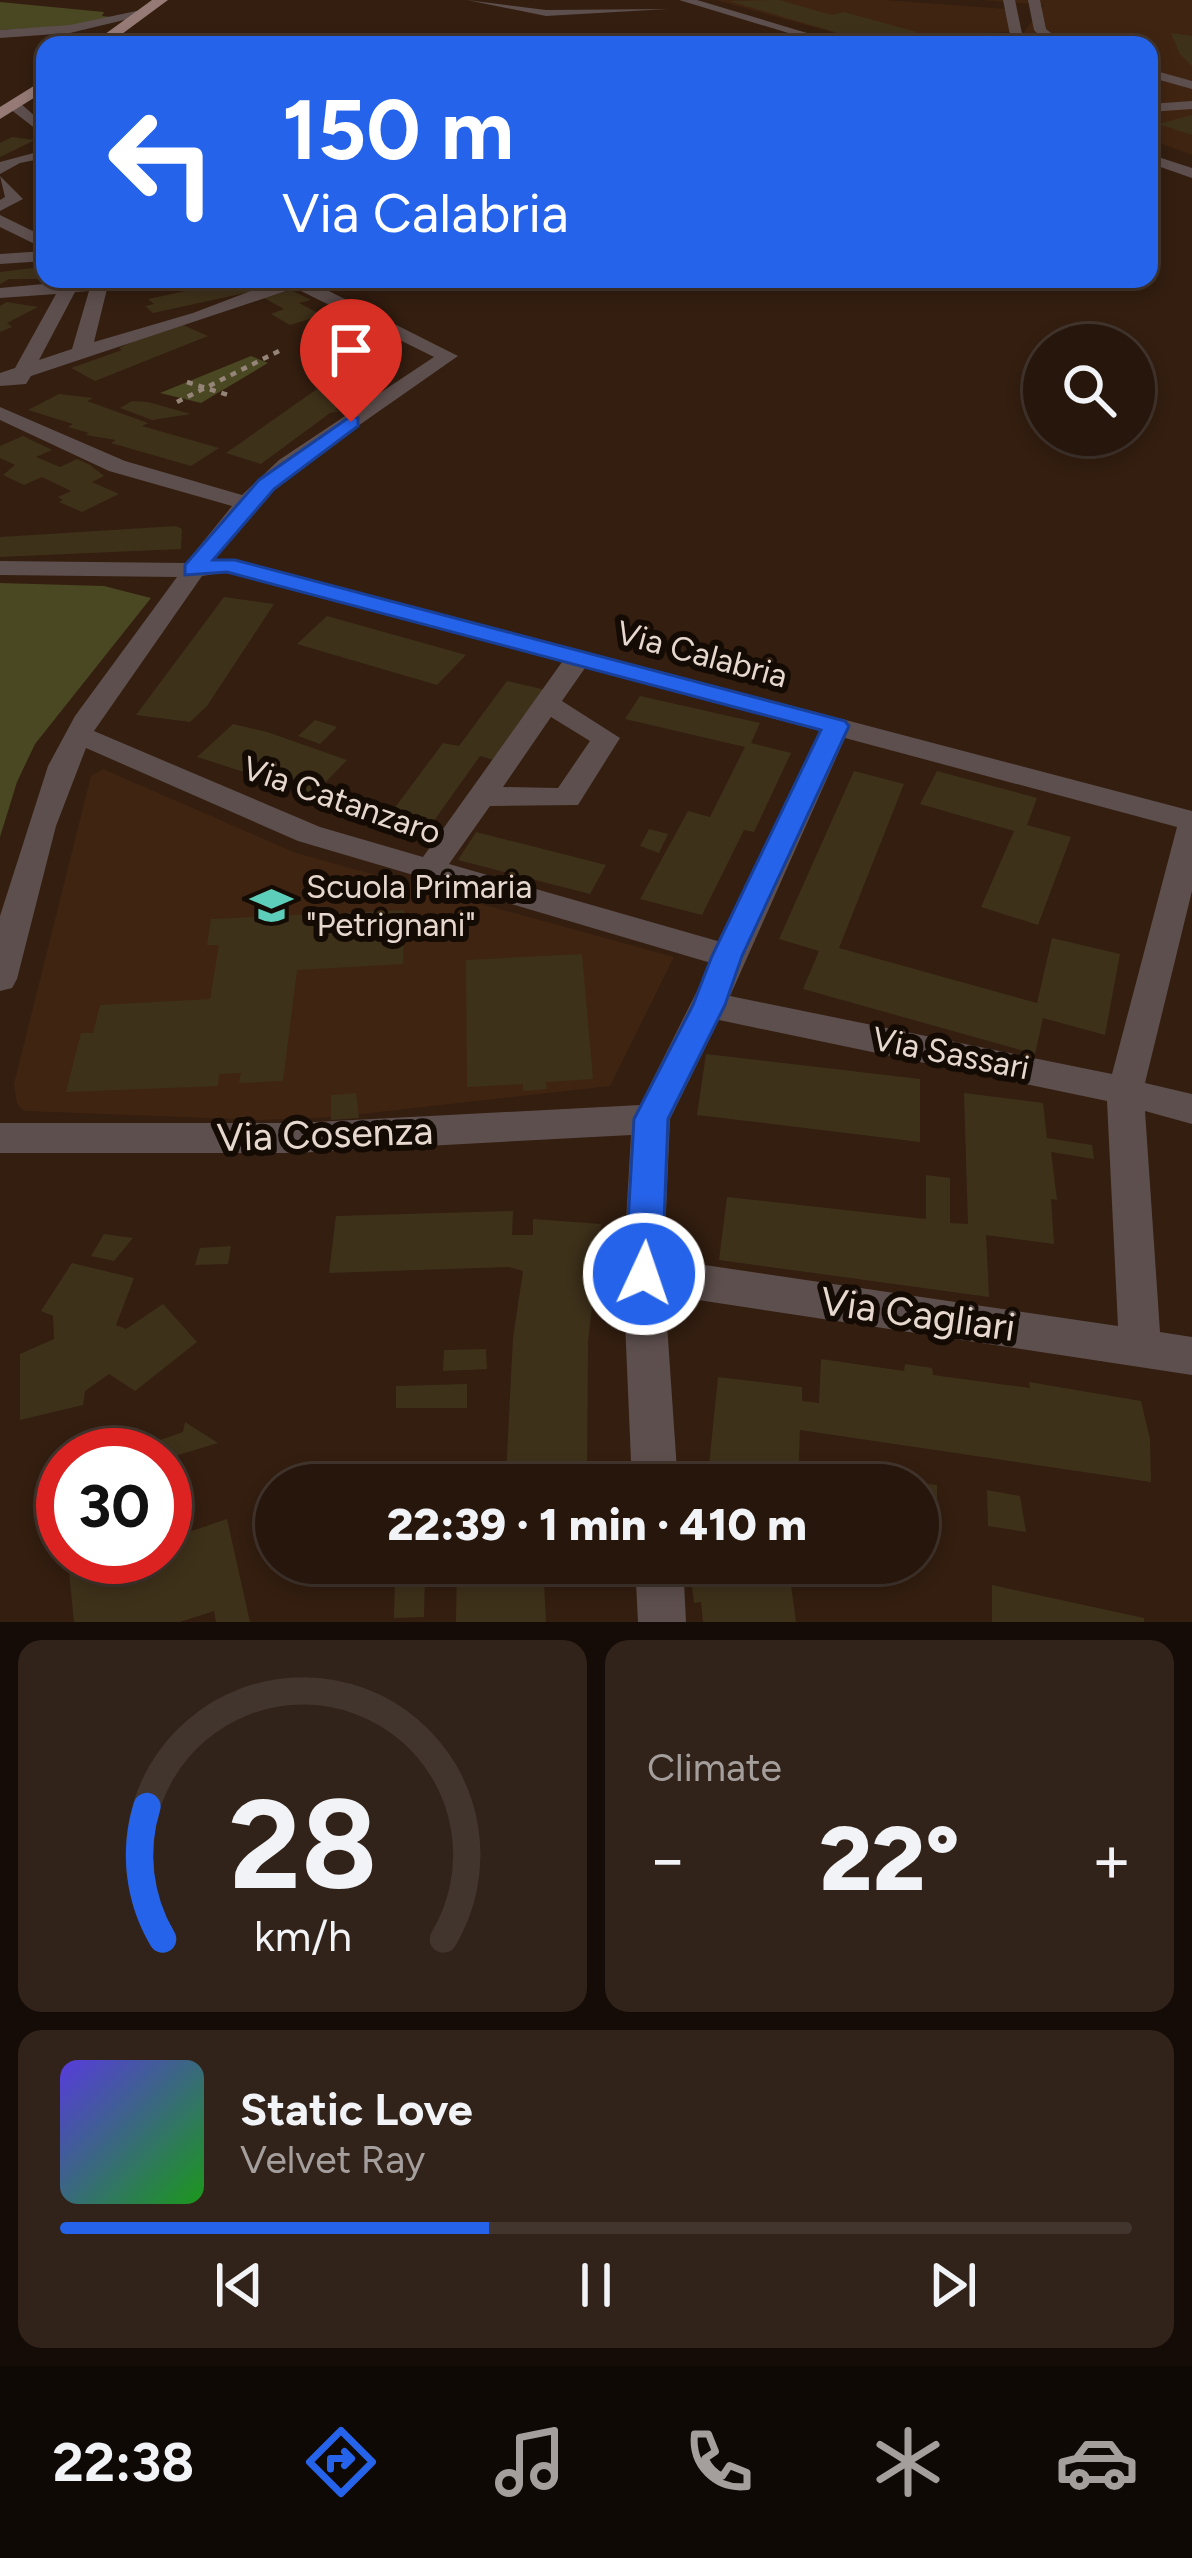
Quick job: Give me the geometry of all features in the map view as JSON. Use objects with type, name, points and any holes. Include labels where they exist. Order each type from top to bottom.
[{"type":"main road","points":[[109,36],[160,0]]},
{"type":"main road","points":[[8,110],[36,90]]},
{"type":"street","points":[[473,0],[546,13],[676,5],[785,36]]},
{"type":"street","points":[[641,0],[645,8],[676,5],[804,36]]},
{"type":"street","points":[[1009,36],[1010,0]]},
{"type":"street","points":[[1034,0],[1040,30],[1047,36]]},
{"type":"street","points":[[0,34],[70,29],[141,13]]},
{"type":"street","points":[[1158,79],[1192,89]]},
{"type":"street","points":[[1158,107],[1192,105]]},
{"type":"street","points":[[8,110],[36,124]]},
{"type":"street","points":[[0,133],[31,120]]},
{"type":"street","points":[[1158,149],[1192,160]]},
{"type":"street","points":[[0,169],[16,159],[36,156]]},
{"type":"street","points":[[1158,161],[1192,173]]},
{"type":"street","points":[[0,181],[15,199],[0,206]]},
{"type":"street","points":[[0,220],[36,239]]},
{"type":"street","points":[[0,260],[36,257]]},
{"type":"street","points":[[0,293],[49,288]]},
{"type":"street","points":[[59,288],[24,374],[1,413],[117,466],[246,503]]},
{"type":"street","points":[[81,353],[98,288]]},
{"type":"street","points":[[0,380],[197,318],[274,288]]},
{"type":"street","points":[[0,979],[52,794],[78,734],[172,610],[193,570],[246,503],[287,465],[448,356],[310,288]]},
{"type":"street","name":"Via Calabria","points":[[0,568],[193,570],[227,565],[1192,825]]},
{"type":"street","points":[[430,869],[578,659]]},
{"type":"street","points":[[482,796],[567,798],[606,738],[548,704]]},
{"type":"street","points":[[654,1464],[644,1274],[651,1119],[709,1005],[727,956],[836,726]]},
{"type":"street","name":"Via Catanzaro","points":[[78,734],[309,833],[727,956]]},
{"type":"street","points":[[1140,1346],[1125,1092],[1192,825]]},
{"type":"street","name":"Via Sassari","points":[[709,1005],[1192,1109]]},
{"type":"street","name":"Via Cosenza","points":[[0,1138],[296,1138],[651,1119]]},
{"type":"street","name":"Via Cagliari","points":[[644,1274],[1192,1356]]},
{"type":"street","points":[[660,1584],[662,1622]]},
{"type":"path","points":[[177,402],[279,351]]},
{"type":"path","points":[[187,382],[228,395]]},
{"type":"shaded area","points":[[716,0],[885,0],[1007,9],[1011,32],[986,36],[846,36]]},
{"type":"shaded area","points":[[981,0],[1192,0],[1192,155],[1158,142],[1158,36],[1021,36],[1044,5]]},
{"type":"shaded area","points":[[0,2],[104,12],[102,16],[111,17],[73,26],[0,30]]},
{"type":"shaded area","points":[[251,356],[268,363],[201,403],[160,393]]},
{"type":"shaded area","points":[[0,583],[104,586],[151,598],[35,744],[0,837]]},
{"type":"shaded area","name":"Scuola Primaria \"Petrignani\"","points":[[103,769],[296,853],[674,957],[610,1086],[335,1117],[260,1120],[24,1111],[17,1104],[14,1084],[91,776]]},
{"type":"building","points":[[779,0],[917,32],[848,36],[729,1]]},
{"type":"building","points":[[1171,33],[1192,36],[1192,66],[1180,54]]},
{"type":"building","points":[[1192,115],[1192,135],[1158,124]]},
{"type":"building","points":[[12,137],[35,140],[0,157],[0,143]]},
{"type":"building","points":[[36,261],[36,279],[9,279],[0,284],[0,272],[33,268]]},
{"type":"building","points":[[200,288],[258,290],[153,313],[145,306],[154,304],[148,299]]},
{"type":"building","points":[[291,290],[311,300],[299,303],[322,315],[290,325],[271,314],[284,309],[264,298]]},
{"type":"building","points":[[7,302],[38,307],[7,323],[12,327],[0,332],[0,306]]},
{"type":"building","points":[[344,314],[360,325],[349,329],[374,342],[342,352],[324,343],[336,336],[312,324]]},
{"type":"building","points":[[183,325],[208,336],[95,381],[71,368],[122,350],[119,348],[149,334]]},
{"type":"building","points":[[364,356],[397,364],[352,393],[357,395],[335,410],[341,411],[330,413],[261,464],[226,453]]},
{"type":"building","points":[[59,394],[93,398],[87,401],[148,423],[142,426],[219,448],[191,466],[111,443],[116,440],[85,435],[89,433],[68,427],[73,424],[28,410]]},
{"type":"building","points":[[132,401],[191,414],[152,420],[120,408]]},
{"type":"building","points":[[23,436],[52,450],[36,457],[60,467],[77,459],[104,476],[92,482],[119,494],[82,512],[59,502],[63,500],[58,497],[71,491],[42,477],[24,485],[3,475],[15,465],[0,458],[0,446]]},
{"type":"building","points":[[182,529],[181,549],[0,557],[0,537]]},
{"type":"building","points":[[224,597],[274,604],[207,706],[190,722],[136,715]]},
{"type":"building","points":[[327,616],[466,655],[437,685],[297,644]]},
{"type":"building","points":[[507,681],[546,690],[497,761],[480,756],[426,832],[385,821],[443,743],[459,746]]},
{"type":"building","points":[[640,696],[760,723],[751,743],[791,753],[754,832],[744,830],[702,915],[640,899],[688,811],[710,817],[745,747],[625,719]]},
{"type":"building","points":[[315,720],[337,727],[320,744],[298,736]]},
{"type":"building","points":[[233,724],[347,760],[314,794],[197,757]]},
{"type":"building","points":[[854,771],[904,784],[839,948],[1037,1003],[1052,938],[1120,954],[1105,1035],[1043,1018],[1035,1054],[803,989],[819,951],[779,939]]},
{"type":"building","points":[[937,771],[1037,798],[1027,825],[1071,837],[1038,925],[981,907],[1014,831],[920,804]]},
{"type":"building","points":[[649,829],[668,834],[659,853],[640,846]]},
{"type":"building","points":[[476,832],[606,865],[590,894],[458,860]]},
{"type":"building","points":[[404,910],[403,964],[297,970],[283,1081],[239,1083],[241,1073],[219,1074],[218,1086],[66,1092],[81,1033],[93,1033],[100,1005],[210,999],[219,945],[207,945],[211,919]]},
{"type":"building","points":[[582,954],[593,1079],[546,1082],[547,1089],[523,1091],[523,1084],[467,1087],[466,960]]},
{"type":"building","points":[[706,1054],[920,1079],[920,1142],[697,1115]]},
{"type":"building","points":[[356,1093],[359,1118],[331,1120],[331,1095]]},
{"type":"building","points":[[964,1093],[1043,1103],[1047,1138],[1092,1145],[1094,1159],[1051,1152],[1057,1200],[1051,1199],[1054,1244],[986,1235],[989,1297],[719,1260],[727,1197],[926,1219],[926,1175],[950,1178],[950,1223],[968,1224]]},
{"type":"building","points":[[513,1211],[512,1235],[533,1235],[533,1219],[601,1224],[588,1342],[587,1464],[507,1464],[513,1338],[523,1271],[509,1267],[329,1273],[336,1216]]},
{"type":"building","points":[[104,1234],[133,1238],[114,1261],[91,1256]]},
{"type":"building","points":[[231,1246],[228,1264],[195,1265],[200,1248]]},
{"type":"building","points":[[72,1263],[134,1278],[116,1325],[126,1329],[163,1304],[197,1342],[135,1391],[109,1374],[85,1391],[83,1405],[20,1420],[20,1354],[54,1339],[53,1316],[41,1311]]},
{"type":"building","points":[[486,1349],[487,1369],[443,1371],[444,1350]]},
{"type":"building","points":[[821,1359],[904,1371],[905,1364],[932,1368],[933,1375],[1030,1388],[1029,1382],[1141,1401],[1150,1439],[1151,1482],[800,1430],[799,1464],[709,1464],[718,1377],[802,1387],[802,1401],[819,1403]]},
{"type":"building","points":[[467,1384],[467,1408],[396,1408],[396,1386]]},
{"type":"building","points":[[185,1422],[218,1443],[192,1451],[192,1428],[184,1428]]},
{"type":"building","points":[[987,1490],[1020,1496],[1026,1532],[988,1526]]},
{"type":"building","points":[[227,1519],[250,1622],[216,1622],[214,1611],[180,1622],[74,1622],[70,1584],[192,1584],[192,1531]]},
{"type":"building","points":[[395,1584],[425,1584],[424,1617],[394,1618]]},
{"type":"building","points":[[457,1584],[544,1584],[546,1622],[456,1622]]},
{"type":"building","points":[[692,1584],[791,1584],[796,1622],[703,1622],[701,1602],[694,1603]]},
{"type":"building","points":[[992,1585],[1144,1618],[1144,1622],[992,1622]]},
{"type":"place","name":"Scuola Primaria \"Petrignani\"","points":[[272,905]]},
{"type":"route","points":[[351,422],[266,484],[193,570],[227,565],[836,726],[727,956],[709,1005],[651,1119],[644,1274]]}]
